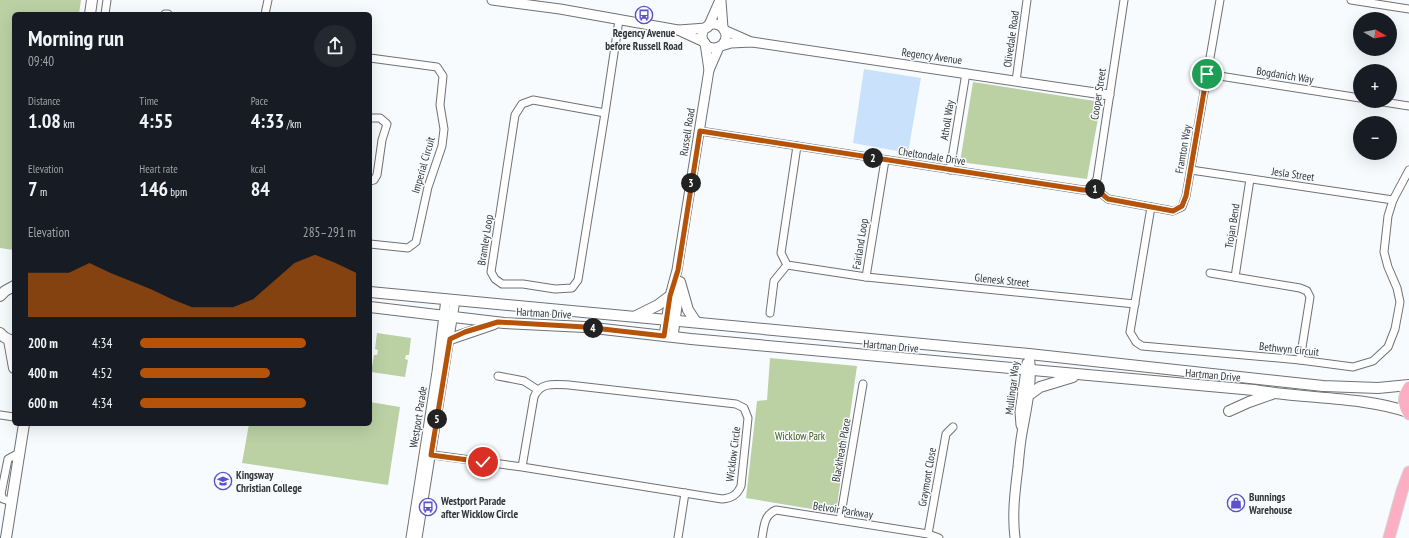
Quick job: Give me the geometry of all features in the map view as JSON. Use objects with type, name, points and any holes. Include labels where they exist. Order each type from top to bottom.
[{"type":"main road","points":[[90,12],[92,0]]},
{"type":"main road","points":[[680,282],[688,310],[696,322]]},
{"type":"main road","points":[[0,296],[8,288],[12,287]]},
{"type":"main road","name":"Hartman Drive","points":[[372,292],[1029,354],[1323,386],[1378,388],[1409,386]]},
{"type":"main road","points":[[636,316],[658,305],[670,296]]},
{"type":"main road","name":"Hartman Drive","points":[[372,307],[498,322],[585,327],[1079,375],[1254,390],[1274,394],[1381,405],[1408,413]]},
{"type":"main road","points":[[450,339],[465,332],[498,322]]},
{"type":"main road","points":[[0,333],[11,341]]},
{"type":"main road","points":[[1029,395],[1040,388],[1079,375]]},
{"type":"main road","points":[[1408,413],[1404,400],[1409,386]]},
{"type":"main road","points":[[1229,411],[1249,402],[1274,394]]},
{"type":"main road","points":[[19,426],[19,453]]},
{"type":"main road","points":[[6,538],[24,426]]},
{"type":"main road","points":[[1389,538],[1409,472]]},
{"type":"street","points":[[105,12],[107,0]]},
{"type":"street","points":[[265,12],[268,0]]},
{"type":"street","points":[[492,0],[560,9],[678,30],[715,25],[723,29]]},
{"type":"street","points":[[705,43],[703,35],[720,0]]},
{"type":"street","points":[[678,30],[712,48],[720,46],[726,38],[723,29],[720,0]]},
{"type":"street","name":"Olivedale Road","points":[[1016,81],[1027,0]]},
{"type":"street","name":"Cooper Street","points":[[1091,188],[1097,180],[1124,0]]},
{"type":"street","name":"Framton Way","points":[[1091,188],[1108,199],[1173,211],[1182,206],[1186,196],[1191,170],[1220,0]]},
{"type":"street","points":[[1351,0],[1409,9]]},
{"type":"street","name":"Bramley Loop","points":[[605,113],[533,100],[522,104],[516,115],[491,272],[495,279],[502,284],[523,284],[555,289],[572,288],[578,280],[605,113],[619,20]]},
{"type":"street","name":"Regency Avenue","points":[[723,29],[752,42]]},
{"type":"street","name":"Regency Avenue","points":[[720,46],[730,43],[752,42],[1109,95]]},
{"type":"street","name":"Russell Road","points":[[705,43],[709,70]]},
{"type":"street","name":"Russell Road","points":[[671,320],[670,296],[678,270],[709,70],[720,46]]},
{"type":"street","name":"Imperial Circuit","points":[[372,58],[438,67],[443,76],[440,105],[444,129],[442,146],[428,187],[416,242],[408,248],[372,244]]},
{"type":"street","name":"Atholl Way","points":[[950,170],[966,74]]},
{"type":"street","name":"Bogdanich Way","points":[[1207,74],[1353,97]]},
{"type":"street","points":[[1397,104],[1409,106]]},
{"type":"street","points":[[372,118],[380,118],[387,124],[382,140],[377,175],[372,180]]},
{"type":"street","name":"Cheltondale Drive","points":[[700,131],[1083,190],[1091,188]]},
{"type":"street","points":[[770,313],[774,281],[787,265],[781,253],[798,146]]},
{"type":"street","name":"Fairland Loop","points":[[787,265],[866,277],[885,160]]},
{"type":"street","name":"Jesla Street","points":[[1191,170],[1393,200]]},
{"type":"street","name":"Bethwyn Circuit","points":[[1151,207],[1130,332],[1136,342],[1142,346],[1300,360],[1353,367],[1373,361],[1388,347],[1395,329],[1400,302],[1397,288],[1388,267],[1384,252],[1388,216],[1393,200],[1409,170]]},
{"type":"street","name":"Trojan Bend","points":[[1235,277],[1250,179]]},
{"type":"street","name":"Russell Road","points":[[669,336],[671,320],[680,282],[678,270]]},
{"type":"street","points":[[1210,273],[1300,288],[1307,291],[1310,298],[1300,360]]},
{"type":"street","name":"Glenesk Street","points":[[866,277],[1135,304]]},
{"type":"street","name":"Westport Parade","points":[[417,538],[437,372],[451,300]]},
{"type":"street","name":"Westport Parade","points":[[411,538],[450,339],[448,316]]},
{"type":"street","name":"Mullingar Way","points":[[1015,538],[1014,498],[1022,433],[1027,413],[1029,395],[1029,354]]},
{"type":"street","name":"Mullingar Way","points":[[1022,433],[1020,412],[1028,370]]},
{"type":"street","points":[[498,376],[524,381],[538,390],[534,397],[522,467]]},
{"type":"street","name":"Wicklow Circle","points":[[428,454],[522,467],[722,499],[734,497],[741,486],[748,418],[747,412],[740,405],[558,384],[546,385],[538,390]]},
{"type":"street","name":"Blackheath Place","points":[[840,520],[863,384]]},
{"type":"street","points":[[0,415],[12,417]]},
{"type":"street","name":"Graymont Close","points":[[928,534],[946,434],[953,427]]},
{"type":"street","points":[[678,538],[685,493]]},
{"type":"street","name":"Belvoir Parkway","points":[[762,538],[766,517],[776,510],[928,534],[939,538]]},
{"type":"green space","points":[[0,0],[81,0],[79,12],[12,12],[12,250],[0,248]]},
{"type":"green space","points":[[973,82],[1101,102],[1087,179],[960,162]]},
{"type":"green space","points":[[377,333],[411,338],[409,355],[406,355],[405,359],[408,360],[405,377],[372,372],[374,355],[377,355],[378,350],[375,349]]},
{"type":"green space","name":"Wicklow Park","points":[[770,358],[857,366],[836,513],[746,498],[757,401],[767,400]]},
{"type":"green space","points":[[372,402],[400,407],[388,485],[242,463],[249,426],[372,426]]},
{"type":"water","points":[[864,69],[921,78],[908,153],[853,143]]},
{"type":"place","name":"Regency Avenue before Russell Road","points":[[644,15]]},
{"type":"place","name":"Kingsway Christian College","points":[[223,481]]},
{"type":"place","name":"Bunnings Warehouse","points":[[1236,503]]},
{"type":"place","name":"Westport Parade after Wicklow Circle","points":[[428,507]]},
{"type":"route","points":[[483,462],[431,455],[450,339],[465,332],[498,322],[585,327],[664,336],[670,296],[678,270],[700,131],[1083,190],[1089,190],[1092,186],[1108,199],[1173,211],[1182,206],[1186,196],[1207,74]]}]
